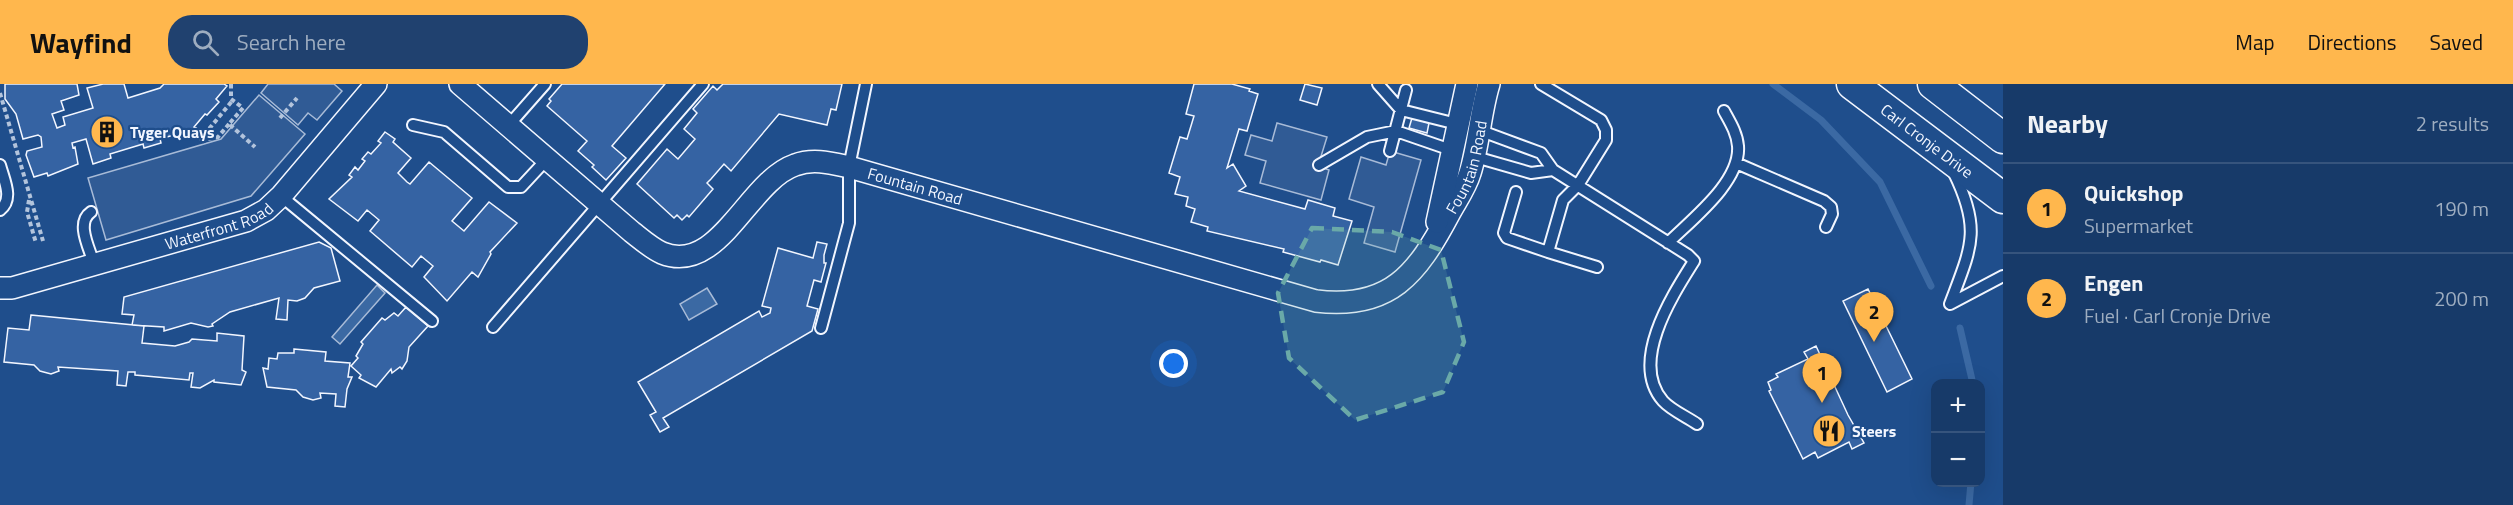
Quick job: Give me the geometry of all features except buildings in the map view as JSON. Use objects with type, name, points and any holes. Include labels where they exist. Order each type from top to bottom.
[{"type":"main road","name":"Carl Cronje Drive","points":[[1852,84],[2003,198]]},
{"type":"main road","points":[[1933,84],[2003,138]]},
{"type":"street","name":"Waterfront Road","points":[[4,290],[246,220],[266,210],[281,196],[375,84]]},
{"type":"street","name":"Fountain Road","points":[[460,84],[651,247],[674,256],[698,253],[717,240],[766,185],[786,168],[819,161],[849,167],[1290,294],[1331,303],[1362,302],[1389,289],[1414,269],[1433,243],[1470,174],[1473,156],[1468,127],[1467,84]]},
{"type":"street","name":"Fountain Road","points":[[1433,243],[1452,150],[1468,127],[1488,84]]},
{"type":"lane","points":[[508,126],[545,84]]},
{"type":"lane","points":[[493,327],[703,84]]},
{"type":"lane","points":[[821,328],[849,223],[849,167],[866,84]]},
{"type":"lane","points":[[1377,84],[1401,110],[1468,127],[1541,153],[1553,170],[1694,261],[1666,305],[1650,357],[1649,371],[1663,401],[1697,424]]},
{"type":"lane","points":[[1541,84],[1601,120],[1606,130],[1606,140],[1578,185],[1563,201],[1548,252]]},
{"type":"lane","points":[[1390,151],[1406,90]]},
{"type":"lane","points":[[1668,243],[1713,199],[1736,164],[1738,147],[1735,131],[1724,111]]},
{"type":"lane","points":[[413,125],[444,132],[508,188],[521,187],[547,159]]},
{"type":"lane","points":[[1319,165],[1366,137],[1396,131],[1531,173],[1553,170]]},
{"type":"lane","points":[[1944,153],[1965,195],[1972,221],[1970,247],[1950,304],[2003,276]]},
{"type":"lane","points":[[1736,164],[1824,201],[1831,207],[1832,214],[1826,227]]},
{"type":"lane","points":[[0,165],[8,193],[6,204],[0,210]]},
{"type":"lane","points":[[1516,192],[1504,233],[1507,238],[1597,267]]},
{"type":"lane","points":[[281,196],[432,321]]},
{"type":"lane","points":[[91,212],[85,219],[83,228],[94,264]]},
{"type":"path","points":[[231,84],[231,99],[233,100],[243,108],[218,136],[200,142],[233,100]]},
{"type":"path","points":[[0,93],[43,241]]},
{"type":"path","points":[[280,118],[297,98]]},
{"type":"path","points":[[229,124],[255,147]]},
{"type":"path","points":[[30,198],[27,212],[36,243]]},
{"type":"highlighted area","points":[[1312,228],[1392,232],[1441,250],[1464,342],[1443,392],[1355,420],[1289,358],[1278,293]]},
{"type":"shaded area","points":[[268,84],[334,84],[342,91],[317,120],[308,113],[298,125],[261,93]]},
{"type":"shaded area","points":[[259,95],[305,134],[251,196],[106,240],[88,178],[221,139]]},
{"type":"shaded area","points":[[1277,123],[1327,137],[1318,166],[1329,170],[1321,200],[1260,183],[1266,161],[1245,155],[1251,135],[1272,141]]},
{"type":"shaded area","points":[[1390,151],[1421,160],[1395,252],[1364,243],[1374,207],[1349,199],[1361,157],[1386,165]]},
{"type":"shaded area","points":[[377,285],[385,293],[340,344],[332,337]]},
{"type":"shaded area","points":[[707,288],[717,304],[689,320],[680,304]]},
{"type":"waterway","points":[[1773,84],[1821,120],[1880,182],[1931,286]]},
{"type":"waterway","points":[[1960,328],[1972,379]]},
{"type":"waterway","points":[[1969,505],[1971,487]]},
{"type":"place","name":"Tyger Quays","points":[[107,132]]},
{"type":"place","name":"Engen","points":[[1874,342]]},
{"type":"place","name":"Quickshop","points":[[1822,403]]},
{"type":"place","name":"Steers","points":[[1829,431]]}]
